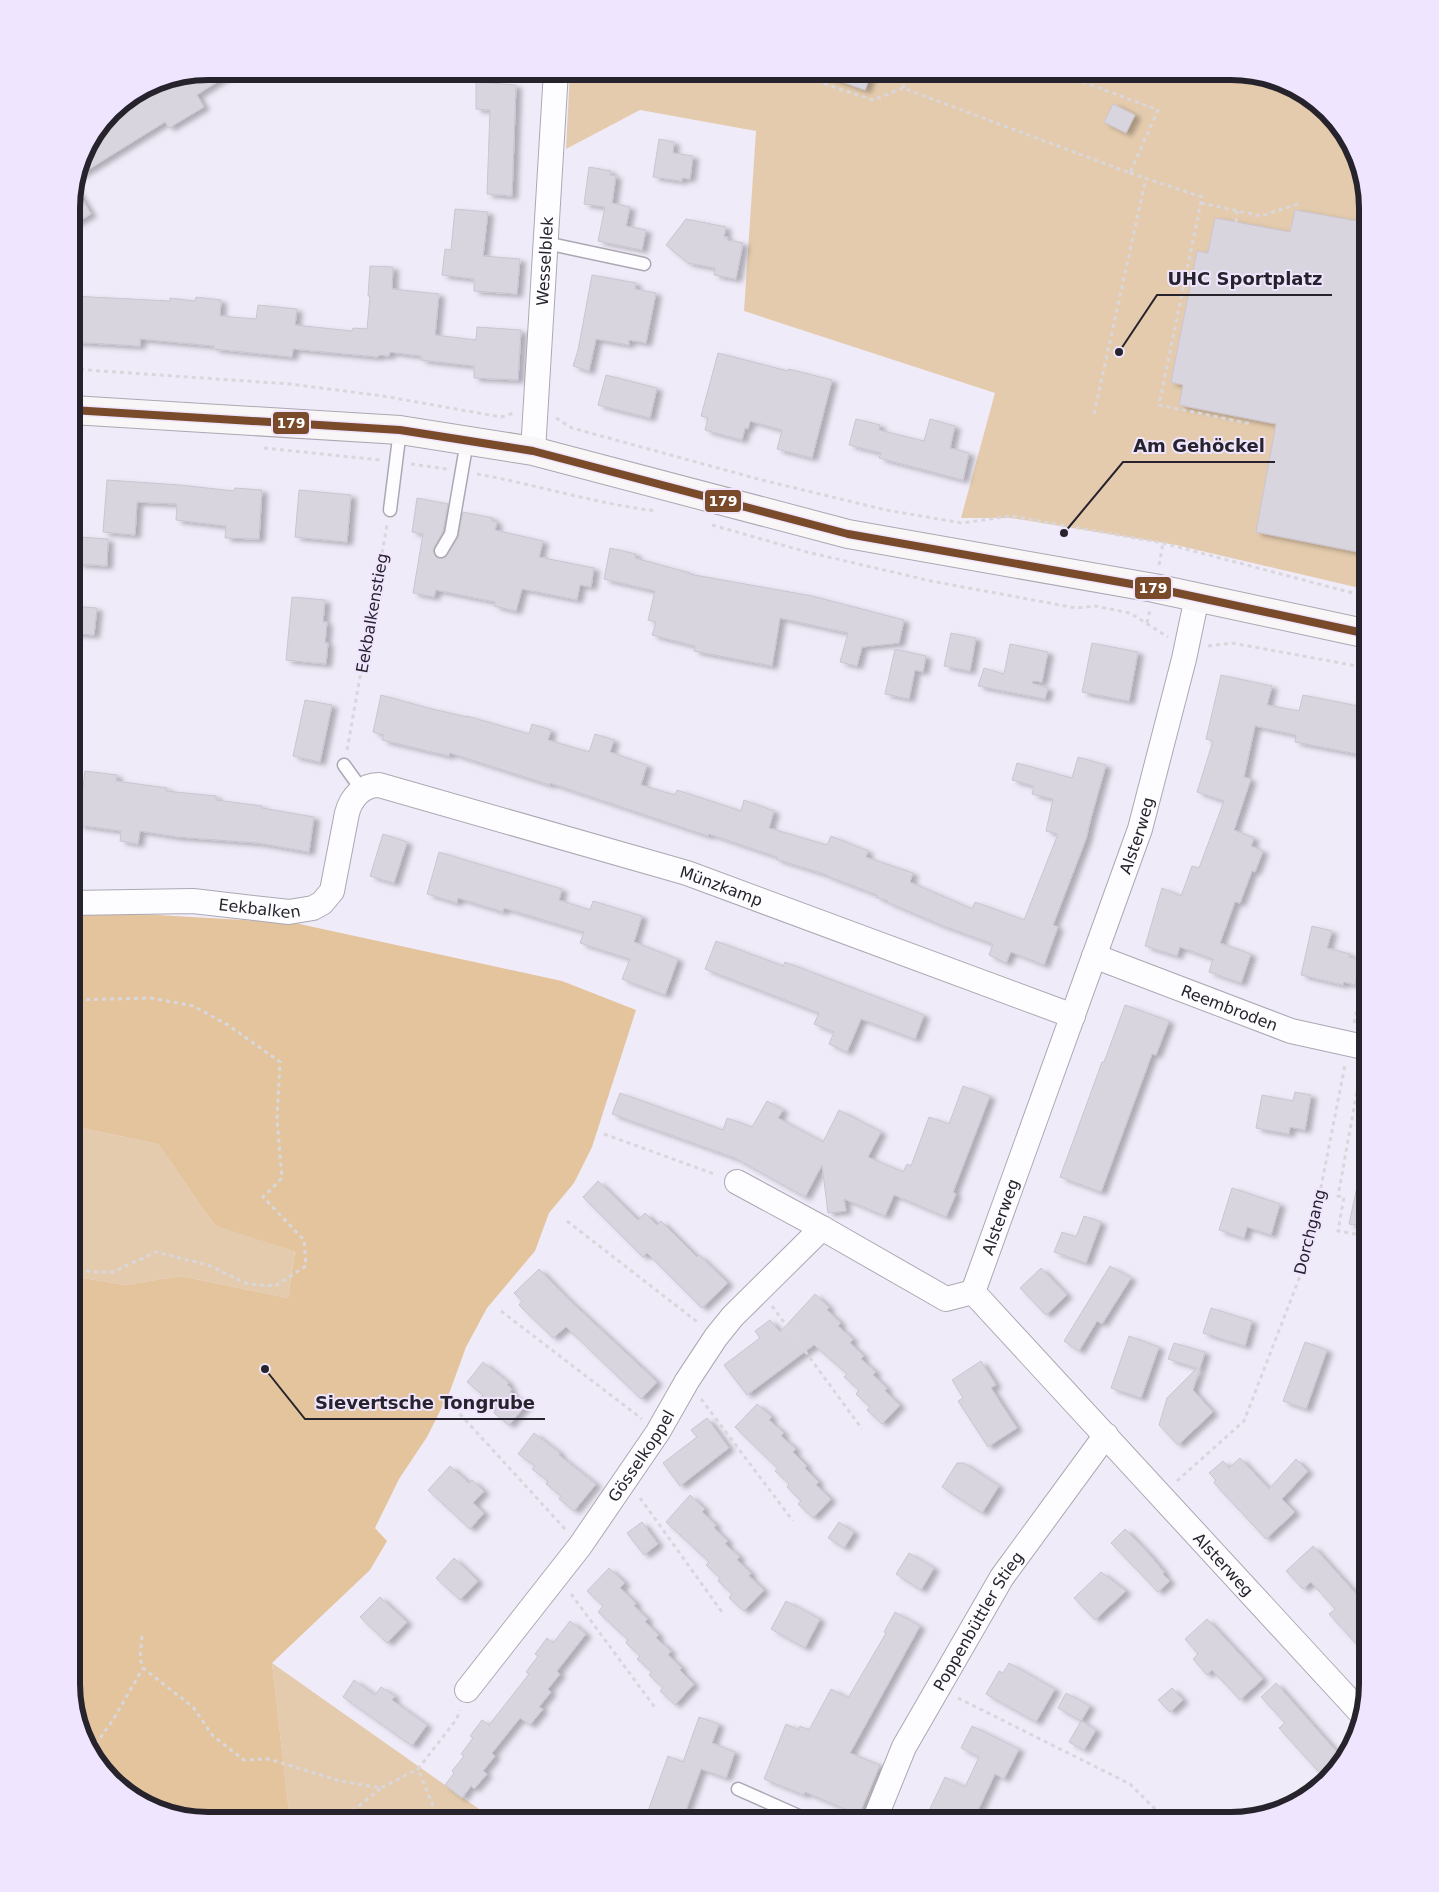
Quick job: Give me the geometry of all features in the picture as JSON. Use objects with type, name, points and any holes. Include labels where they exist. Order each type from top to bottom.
[{"type":"main road","points":[[80,410],[400,430],[533,451],[848,534],[1154,588],[1359,632]]},
{"type":"street","name":"Wesselblek","points":[[533,451],[555,80]]},
{"type":"street","name":"Alsterweg","points":[[1197,597],[1184,659],[1140,829],[973,1292],[1357,1709]]},
{"type":"street","name":"Münzkamp","points":[[362,790],[374,785],[387,787],[687,873],[1073,1016]]},
{"type":"street","name":"Eekbalken","points":[[80,902],[193,901],[289,912],[313,908],[322,904],[332,891],[347,813],[353,799],[362,790]]},
{"type":"street","name":"Reembroden","points":[[1094,956],[1291,1031],[1359,1047]]},
{"type":"street","points":[[737,1182],[946,1299],[973,1292]]},
{"type":"street","name":"Gösselkoppel","points":[[467,1690],[580,1546],[658,1432],[687,1380],[716,1337],[733,1316],[822,1228]]},
{"type":"street","name":"Poppenbüttler Stieg","points":[[878,1812],[904,1747],[1002,1577],[1106,1435]]},
{"type":"lane","points":[[546,243],[644,264]]},
{"type":"lane","points":[[390,510],[400,430]]},
{"type":"lane","points":[[441,551],[451,534],[467,440]]},
{"type":"lane","points":[[344,765],[362,790]]},
{"type":"lane","points":[[738,1789],[790,1812]]},
{"type":"path","points":[[811,80],[873,100],[903,88],[1130,173],[1202,197],[1159,405],[1251,424]]},
{"type":"path","points":[[822,84],[823,80]]},
{"type":"path","points":[[903,88],[906,80]]},
{"type":"path","points":[[1076,80],[1158,110],[1130,173]]},
{"type":"path","points":[[1094,414],[1146,178]]},
{"type":"path","points":[[1201,203],[1261,216],[1301,202]]},
{"type":"path","points":[[1236,222],[1238,211]]},
{"type":"path","points":[[80,370],[290,384],[383,396],[501,417],[519,411]]},
{"type":"path","points":[[553,416],[572,428],[758,479],[886,510],[962,523],[1011,516],[1163,543],[1359,595]]},
{"type":"path","points":[[261,448],[396,461],[518,482],[625,507],[658,510]]},
{"type":"path","name":"Eekbalkenstieg","points":[[344,765],[390,510]]},
{"type":"path","points":[[704,523],[807,552],[931,582],[1076,608],[1095,606],[1130,613],[1164,635],[1174,639]]},
{"type":"path","points":[[1159,562],[1163,543]]},
{"type":"path","points":[[1148,623],[1149,614]]},
{"type":"path","points":[[1206,646],[1232,643],[1359,666]]},
{"type":"path","points":[[80,1000],[151,998],[194,1006],[228,1025],[280,1062],[277,1119],[282,1178],[263,1197],[304,1240],[306,1266],[275,1286],[248,1284],[208,1265],[156,1252],[113,1272],[91,1272],[80,1269]]},
{"type":"path","name":"Dorchgang","points":[[1162,1495],[1244,1421],[1307,1258],[1359,1055]]},
{"type":"path","points":[[1359,1060],[1338,1196],[1344,1197],[1338,1231],[1359,1234]]},
{"type":"path","points":[[604,1134],[737,1182]]},
{"type":"path","points":[[567,1221],[716,1337]]},
{"type":"path","points":[[760,1290],[862,1429]]},
{"type":"path","points":[[501,1310],[658,1432]]},
{"type":"path","points":[[687,1380],[793,1521]]},
{"type":"path","points":[[449,1402],[580,1546]]},
{"type":"path","points":[[626,1480],[724,1615]]},
{"type":"path","points":[[557,1575],[656,1709]]},
{"type":"path","points":[[142,1636],[140,1658],[144,1668],[193,1707],[213,1736],[244,1760],[269,1759],[340,1781],[381,1788]]},
{"type":"path","points":[[95,1744],[113,1720],[144,1668]]},
{"type":"path","points":[[938,1687],[1130,1784],[1158,1812]]},
{"type":"path","points":[[351,1812],[381,1788],[418,1768],[456,1720],[467,1690]]},
{"type":"path","points":[[418,1768],[435,1812]]},
{"type":"shaded area","points":[[570,80],[1239,80],[1256,82],[1288,93],[1315,112],[1337,137],[1346,151],[1357,183],[1359,200],[1359,588],[1176,545],[1011,518],[961,518],[995,393],[744,311],[756,131],[640,110],[566,149]]},
{"type":"shaded area","points":[[80,911],[295,923],[562,981],[636,1010],[592,1147],[574,1183],[549,1213],[535,1251],[487,1308],[466,1347],[450,1391],[427,1437],[399,1479],[375,1528],[387,1541],[370,1570],[272,1663],[289,1812],[191,1811],[159,1802],[130,1786],[117,1775],[97,1748],[84,1717],[80,1684],[80,1278],[125,1285],[181,1276],[288,1298],[295,1251],[215,1226],[158,1144],[80,1128]]},
{"type":"shaded area","points":[[80,1128],[158,1144],[215,1226],[295,1250],[288,1298],[181,1276],[125,1285],[80,1278]]},
{"type":"shaded area","points":[[272,1663],[483,1812],[289,1812]]},
{"type":"building","points":[[220,80],[197,95],[204,107],[169,128],[165,122],[85,171],[93,151],[106,130],[130,106],[151,93],[175,84],[191,81]]},
{"type":"building","points":[[837,80],[869,80],[865,90]]},
{"type":"building","points":[[476,82],[516,85],[512,196],[487,194],[490,110],[476,109]]},
{"type":"building","points":[[1113,104],[1135,115],[1126,133],[1104,122]]},
{"type":"building","points":[[659,139],[674,142],[673,153],[693,156],[690,179],[682,178],[682,181],[653,177]]},
{"type":"building","points":[[589,167],[611,171],[610,175],[616,176],[612,203],[630,207],[626,226],[646,230],[642,250],[598,241],[605,207],[584,204]]},
{"type":"building","points":[[80,196],[91,214],[80,220]]},
{"type":"building","points":[[455,209],[488,212],[483,256],[520,259],[517,294],[474,291],[474,279],[442,275],[445,249],[451,250]]},
{"type":"building","points":[[1295,210],[1359,221],[1359,552],[1256,532],[1276,424],[1179,405],[1183,385],[1171,382],[1197,251],[1208,253],[1215,218],[1290,232]]},
{"type":"building","points":[[686,219],[726,227],[724,237],[728,237],[727,240],[743,243],[736,279],[714,275],[715,268],[688,263],[666,245]]},
{"type":"building","points":[[370,266],[393,267],[392,289],[439,294],[435,335],[476,340],[477,327],[521,330],[518,380],[474,378],[474,366],[421,360],[421,356],[390,352],[389,356],[379,355],[378,357],[293,349],[292,357],[214,349],[214,346],[140,339],[140,346],[80,342],[80,296],[170,301],[170,298],[195,301],[196,297],[221,300],[220,316],[256,319],[258,305],[297,309],[295,325],[352,331],[353,328],[367,329],[370,296],[368,296]]},
{"type":"building","points":[[592,275],[636,283],[635,289],[656,293],[646,343],[629,340],[629,345],[596,339],[589,371],[573,366],[578,350]]},
{"type":"building","points":[[718,353],[832,380],[812,458],[777,449],[782,430],[750,421],[748,429],[745,428],[742,440],[705,430],[708,418],[701,416]]},
{"type":"building","points":[[606,375],[657,388],[650,418],[598,405]]},
{"type":"building","points":[[856,419],[880,425],[879,430],[924,441],[930,419],[955,426],[950,448],[969,453],[963,480],[879,458],[881,453],[849,445]]},
{"type":"building","points":[[107,480],[234,491],[235,488],[262,490],[259,539],[225,538],[226,526],[176,520],[177,504],[137,502],[135,535],[103,532]]},
{"type":"building","points":[[299,490],[351,495],[347,542],[295,537]]},
{"type":"building","points":[[417,498],[448,504],[443,531],[433,550],[437,558],[445,558],[458,538],[463,512],[493,518],[492,521],[497,522],[495,530],[543,541],[539,557],[594,568],[591,587],[580,585],[577,600],[522,589],[516,611],[494,606],[495,602],[436,590],[434,597],[413,593],[423,534],[412,532]]},
{"type":"building","points":[[80,537],[108,539],[107,566],[80,564]]},
{"type":"building","points":[[610,548],[636,554],[635,558],[689,574],[812,596],[904,620],[899,643],[862,647],[857,666],[840,662],[848,633],[780,618],[772,666],[694,651],[695,646],[652,635],[656,622],[648,620],[655,591],[604,579]]},
{"type":"building","points":[[292,597],[325,600],[323,622],[327,622],[326,664],[286,660]]},
{"type":"building","points":[[80,607],[97,608],[94,635],[80,634]]},
{"type":"building","points":[[951,633],[976,638],[970,671],[944,666]]},
{"type":"building","points":[[1092,643],[1138,652],[1129,701],[1082,692]]},
{"type":"building","points":[[1010,644],[1048,652],[1042,682],[1033,681],[1032,683],[1048,688],[1045,699],[978,686],[984,668],[1004,674]]},
{"type":"building","points":[[895,649],[926,656],[923,672],[915,670],[909,699],[885,694]]},
{"type":"building","points":[[1221,675],[1272,686],[1267,705],[1299,711],[1303,695],[1359,706],[1359,754],[1295,742],[1296,735],[1255,726],[1244,777],[1251,779],[1234,830],[1254,838],[1251,846],[1263,851],[1255,872],[1252,871],[1240,903],[1235,902],[1220,943],[1251,954],[1241,983],[1209,972],[1213,959],[1180,947],[1177,956],[1145,946],[1162,888],[1181,896],[1192,866],[1199,868],[1224,801],[1197,792],[1213,741],[1206,739]]},
{"type":"building","points":[[381,695],[467,716],[529,734],[532,724],[551,730],[548,740],[589,752],[595,734],[614,740],[610,752],[647,765],[641,785],[675,795],[677,790],[741,811],[744,800],[774,811],[769,828],[827,845],[831,836],[868,851],[866,857],[913,873],[910,882],[972,909],[975,902],[1024,920],[1058,834],[1046,831],[1053,799],[1032,794],[1034,786],[1012,780],[1017,763],[1072,778],[1078,757],[1106,765],[1086,839],[1053,925],[1058,927],[1044,965],[1011,952],[1006,963],[989,955],[993,944],[941,925],[876,897],[877,895],[827,875],[776,859],[777,857],[550,783],[550,785],[450,753],[449,756],[382,740],[384,735],[373,732]]},
{"type":"building","points":[[305,700],[332,705],[320,762],[293,756]]},
{"type":"building","points":[[85,771],[117,775],[116,781],[167,788],[166,791],[216,796],[216,800],[262,806],[262,808],[314,817],[309,852],[258,843],[178,837],[140,831],[138,844],[120,841],[121,831],[80,825]]},
{"type":"building","points":[[383,834],[407,842],[394,883],[370,876]]},
{"type":"building","points":[[439,852],[562,889],[559,900],[590,910],[593,901],[642,916],[634,942],[678,959],[665,995],[622,979],[630,959],[580,943],[584,932],[504,908],[503,912],[458,898],[457,903],[427,894]]},
{"type":"building","points":[[1312,926],[1332,931],[1327,948],[1350,954],[1349,957],[1359,960],[1355,985],[1344,982],[1343,985],[1301,975]]},
{"type":"building","points":[[716,941],[783,966],[785,962],[924,1015],[915,1039],[861,1019],[847,1052],[829,1044],[834,1032],[814,1024],[819,1013],[705,969]]},
{"type":"building","points":[[1125,1005],[1169,1021],[1156,1055],[1152,1054],[1101,1192],[1060,1177]]},
{"type":"building","points":[[963,1086],[990,1096],[953,1192],[956,1194],[946,1217],[894,1195],[885,1216],[844,1199],[846,1211],[828,1213],[822,1165],[805,1197],[735,1158],[612,1114],[620,1093],[723,1130],[727,1118],[752,1127],[767,1101],[783,1110],[778,1118],[823,1142],[839,1110],[881,1132],[868,1157],[903,1172],[907,1164],[911,1166],[929,1117],[949,1124]]},
{"type":"building","points":[[1295,1092],[1311,1095],[1305,1130],[1290,1127],[1289,1134],[1256,1128],[1262,1095],[1293,1101]]},
{"type":"building","points":[[1359,1178],[1359,1226],[1349,1224]]},
{"type":"building","points":[[598,1181],[638,1220],[645,1213],[657,1225],[661,1221],[697,1257],[699,1255],[728,1283],[702,1308],[647,1253],[643,1257],[583,1197]]},
{"type":"building","points":[[1232,1188],[1280,1204],[1271,1235],[1247,1227],[1244,1238],[1219,1230]]},
{"type":"building","points":[[1084,1216],[1101,1222],[1086,1263],[1054,1252],[1062,1232],[1076,1237]]},
{"type":"building","points":[[1110,1266],[1131,1278],[1102,1324],[1097,1321],[1079,1351],[1064,1341]]},
{"type":"building","points":[[1041,1268],[1067,1295],[1046,1315],[1020,1288]]},
{"type":"building","points":[[539,1269],[567,1298],[657,1382],[641,1399],[566,1327],[553,1338],[519,1305],[522,1301],[514,1293]]},
{"type":"building","points":[[815,1294],[829,1307],[827,1310],[841,1323],[838,1326],[853,1339],[850,1343],[864,1356],[861,1359],[876,1372],[873,1375],[887,1388],[885,1391],[900,1405],[882,1424],[867,1410],[870,1407],[856,1394],[859,1390],[844,1377],[847,1374],[814,1345],[747,1395],[724,1365],[760,1338],[755,1331],[770,1320],[780,1332]]},
{"type":"building","points":[[1211,1308],[1252,1321],[1245,1346],[1203,1333]]},
{"type":"building","points":[[1129,1336],[1159,1347],[1141,1398],[1111,1388]]},
{"type":"building","points":[[1305,1342],[1327,1350],[1306,1409],[1283,1401]]},
{"type":"building","points":[[1174,1343],[1205,1352],[1193,1390],[1213,1412],[1178,1445],[1159,1425],[1167,1398],[1197,1368],[1168,1359]]},
{"type":"building","points":[[981,1361],[996,1385],[991,1388],[1017,1428],[988,1447],[958,1401],[963,1398],[952,1380]]},
{"type":"building","points":[[483,1362],[509,1383],[507,1385],[512,1389],[510,1392],[526,1405],[509,1425],[494,1413],[496,1410],[480,1398],[483,1395],[467,1382]]},
{"type":"building","points":[[757,1404],[772,1417],[769,1420],[784,1433],[781,1436],[796,1449],[793,1452],[819,1482],[816,1485],[831,1499],[813,1518],[798,1504],[801,1501],[787,1487],[789,1484],[775,1471],[778,1469],[735,1427]]},
{"type":"building","points":[[707,1418],[729,1448],[680,1486],[663,1463],[697,1437],[691,1430]]},
{"type":"building","points":[[534,1433],[596,1484],[574,1511],[559,1499],[561,1496],[546,1484],[548,1481],[532,1469],[535,1466],[518,1454]]},
{"type":"building","points":[[1240,1458],[1269,1489],[1296,1459],[1308,1471],[1282,1499],[1295,1512],[1266,1539],[1214,1483],[1216,1480],[1209,1473],[1223,1461],[1229,1468]]},
{"type":"building","points":[[957,1463],[964,1463],[999,1486],[982,1513],[942,1487]]},
{"type":"building","points":[[450,1466],[469,1483],[472,1480],[484,1491],[473,1503],[484,1513],[470,1529],[428,1490]]},
{"type":"building","points":[[690,1495],[705,1509],[702,1512],[716,1525],[714,1528],[728,1541],[725,1544],[740,1557],[737,1560],[751,1573],[749,1576],[764,1590],[744,1611],[729,1598],[732,1594],[718,1581],[720,1578],[706,1565],[709,1562],[666,1522]]},
{"type":"building","points":[[642,1522],[658,1544],[644,1555],[627,1533]]},
{"type":"building","points":[[839,1522],[854,1532],[844,1548],[828,1538]]},
{"type":"building","points":[[1125,1529],[1149,1554],[1170,1581],[1158,1592],[1111,1543]]},
{"type":"building","points":[[1313,1546],[1359,1597],[1359,1647],[1329,1614],[1335,1609],[1311,1582],[1303,1589],[1286,1571]]},
{"type":"building","points":[[909,1553],[934,1568],[921,1590],[896,1574]]},
{"type":"building","points":[[454,1558],[478,1581],[460,1600],[436,1578]]},
{"type":"building","points":[[609,1568],[625,1583],[620,1588],[636,1603],[634,1606],[648,1619],[645,1622],[659,1635],[656,1638],[671,1651],[668,1655],[682,1668],[680,1670],[694,1684],[675,1705],[660,1691],[663,1688],[649,1675],[652,1672],[637,1659],[640,1656],[626,1643],[628,1640],[598,1612],[603,1606],[587,1591]]},
{"type":"building","points":[[1101,1572],[1126,1591],[1095,1620],[1074,1598]]},
{"type":"building","points":[[380,1597],[407,1622],[387,1643],[360,1617]]},
{"type":"building","points":[[786,1601],[820,1619],[805,1648],[771,1629]]},
{"type":"building","points":[[895,1612],[920,1626],[850,1753],[880,1765],[860,1812],[852,1812],[805,1792],[804,1795],[764,1779],[786,1724],[799,1730],[800,1726],[809,1730],[831,1689],[848,1698],[886,1633],[884,1632]]},
{"type":"building","points":[[1207,1619],[1263,1679],[1240,1700],[1212,1670],[1207,1675],[1193,1659],[1198,1654],[1185,1639]]},
{"type":"building","points":[[570,1621],[586,1634],[557,1671],[560,1674],[548,1689],[551,1692],[539,1707],[543,1709],[530,1725],[520,1718],[492,1753],[495,1756],[483,1771],[487,1774],[474,1789],[471,1786],[462,1798],[445,1785],[454,1773],[452,1771],[464,1756],[461,1754],[473,1738],[470,1736],[482,1720],[489,1725],[529,1674],[526,1672],[538,1656],[535,1654],[547,1638],[553,1643]]},
{"type":"building","points":[[1009,1663],[1055,1689],[1036,1722],[986,1694],[999,1671],[1003,1673]]},
{"type":"building","points":[[354,1680],[375,1695],[381,1687],[395,1696],[392,1700],[427,1725],[412,1746],[343,1697]]},
{"type":"building","points":[[1276,1683],[1338,1753],[1321,1774],[1279,1728],[1285,1723],[1261,1697]]},
{"type":"building","points":[[1172,1688],[1183,1700],[1170,1712],[1158,1700]]},
{"type":"building","points":[[1066,1693],[1090,1706],[1081,1721],[1058,1708]]},
{"type":"building","points":[[699,1717],[719,1724],[712,1743],[735,1752],[726,1778],[701,1769],[685,1812],[648,1811],[668,1756],[683,1762]]},
{"type":"building","points":[[1081,1721],[1096,1730],[1084,1750],[1069,1742]]},
{"type":"building","points":[[972,1726],[1019,1749],[1004,1779],[995,1774],[977,1812],[928,1812],[945,1777],[965,1787],[979,1757],[961,1748]]},
{"type":"transit line","name":"179","points":[[80,410],[400,430],[533,451],[848,534],[1154,588],[1359,632]]},
{"type":"place","name":"UHC Sportplatz","points":[[1119,352]]},
{"type":"place","name":"Am Gehöckel","points":[[1064,533]]},
{"type":"place","name":"Sievertsche Tongrube","points":[[265,1369]]}]
